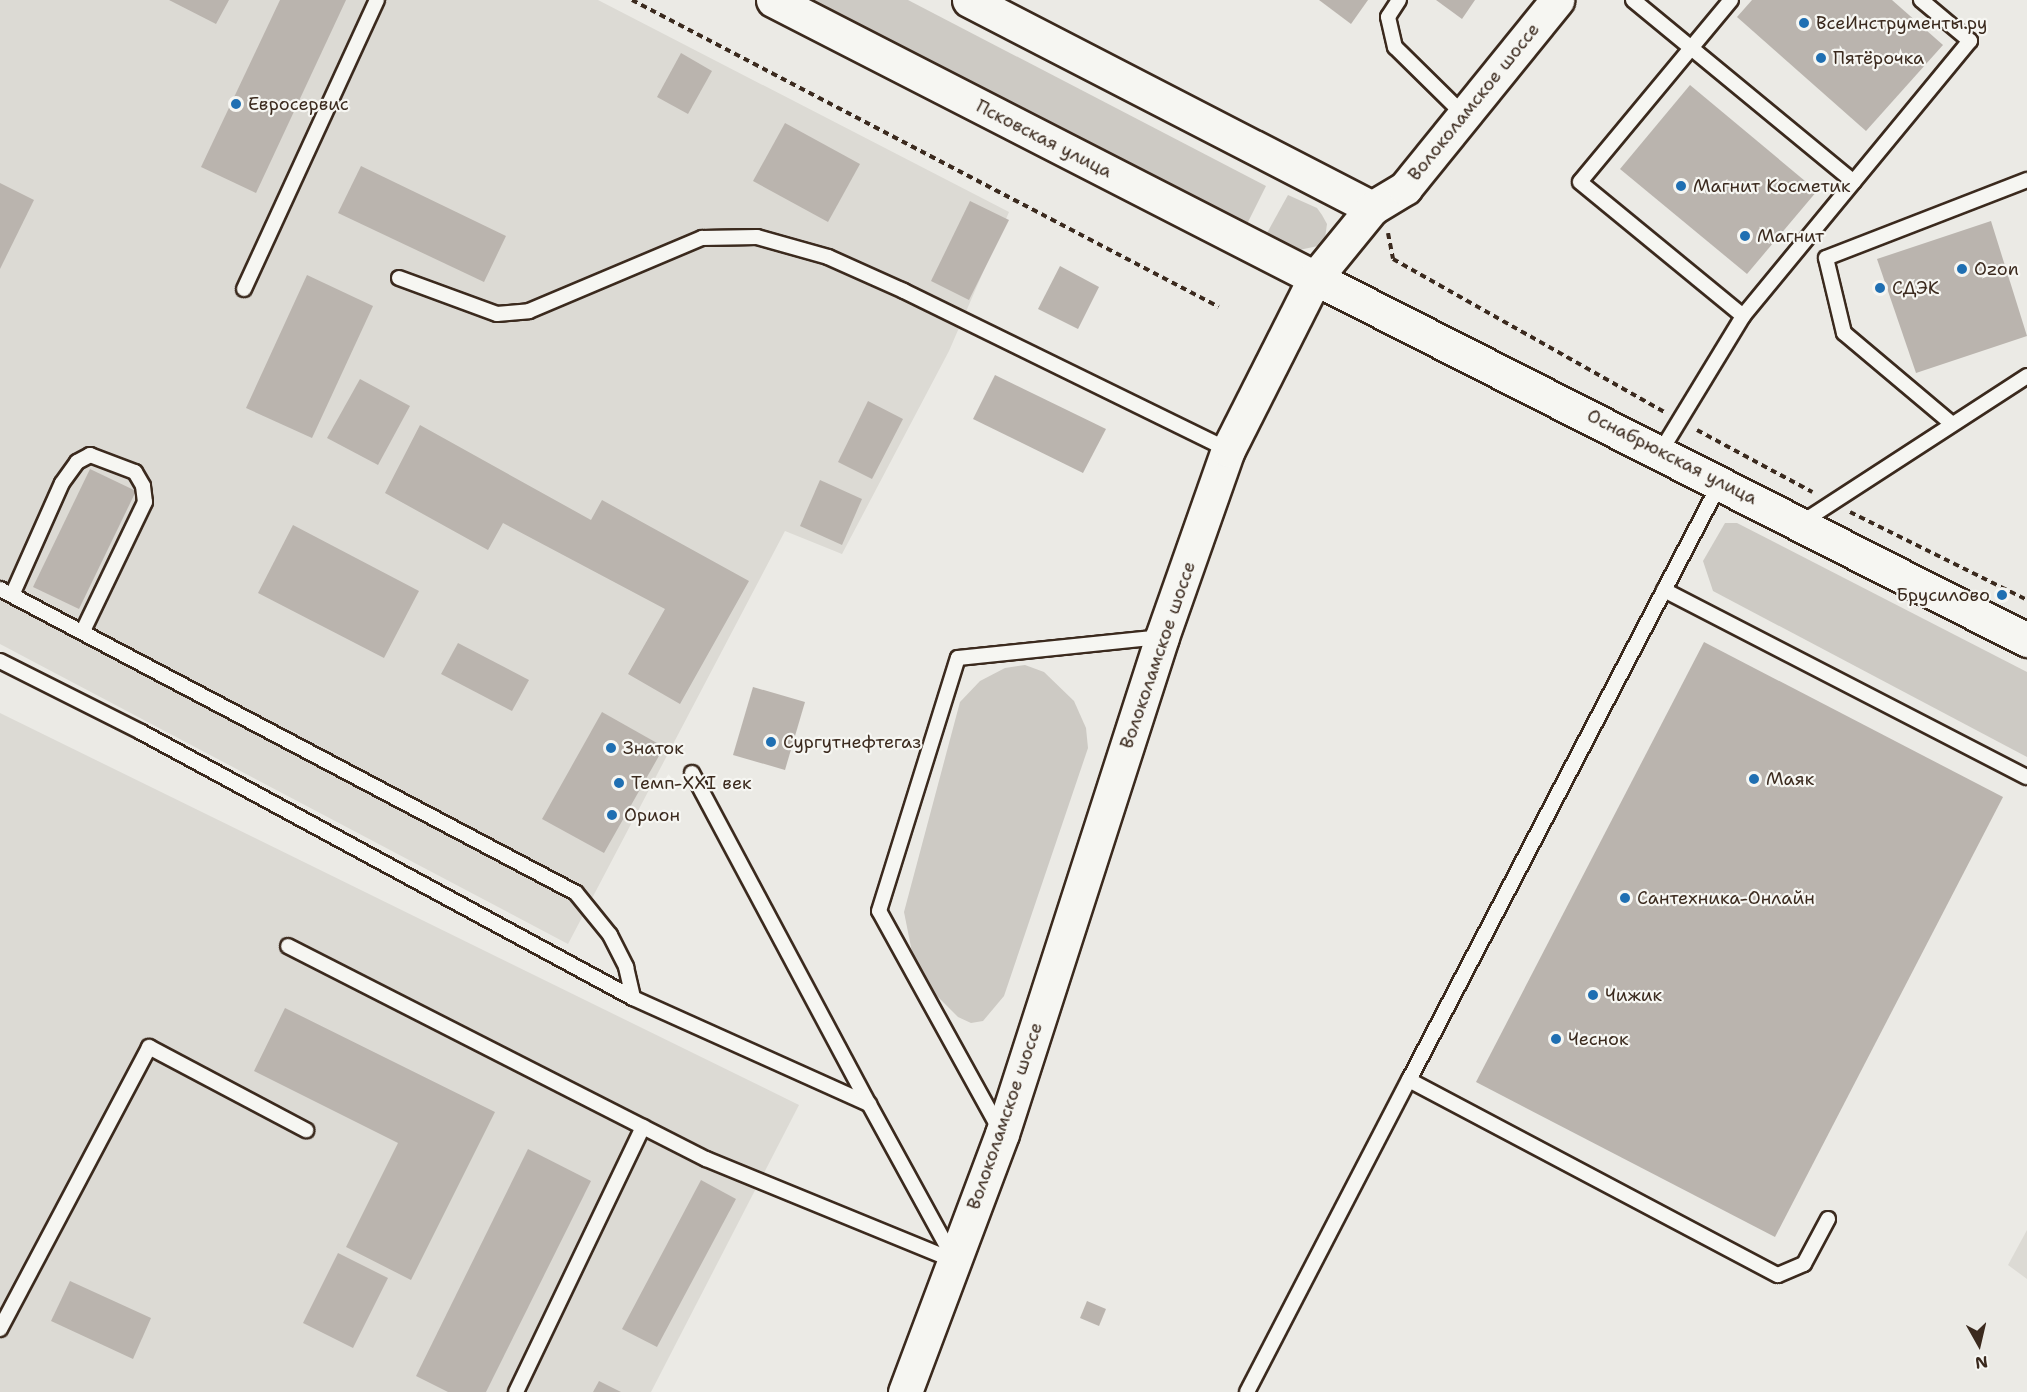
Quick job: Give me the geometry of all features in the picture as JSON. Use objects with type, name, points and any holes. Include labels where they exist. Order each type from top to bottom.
[{"type":"main road","name":"Псковская улица","points":[[773,0],[1315,278]]},
{"type":"main road","points":[[969,0],[1380,217]]},
{"type":"main road","name":"Волоколамское шоссе","points":[[905,1392],[1002,1134],[1162,637],[1228,450],[1315,278],[1380,217],[1557,0]]},
{"type":"main road","name":"Оснабрюкская улица","points":[[1315,278],[1721,481],[2027,640]]},
{"type":"lane","points":[[244,289],[377,0]]},
{"type":"lane","points":[[1399,0],[1388,17],[1395,47],[1464,115]]},
{"type":"lane","points":[[1633,0],[1854,182]]},
{"type":"lane","points":[[1731,0],[1580,182],[1743,316]]},
{"type":"lane","points":[[1661,451],[1743,316],[1970,41],[1921,0]]},
{"type":"lane","points":[[1951,423],[1844,333],[1826,258],[2027,180]]},
{"type":"lane","points":[[399,278],[496,314],[529,311],[702,238],[757,237],[828,257],[904,291],[1228,450]]},
{"type":"lane","points":[[1801,523],[1951,423],[2027,376]]},
{"type":"lane","points":[[83,631],[145,502],[144,486],[135,472],[90,455],[77,462],[62,483],[7,591],[576,893],[610,935],[626,967],[633,998]]},
{"type":"lane","points":[[1247,1392],[1721,481]]},
{"type":"lane","points":[[1664,591],[2027,777]]},
{"type":"lane","points":[[1002,1134],[879,911],[958,658],[1162,637]]},
{"type":"lane","points":[[0,661],[151,738],[633,998],[869,1104]]},
{"type":"lane","points":[[692,773],[955,1261]]},
{"type":"lane","points":[[288,946],[706,1159],[955,1261]]},
{"type":"lane","points":[[0,1329],[149,1047],[306,1130]]},
{"type":"lane","points":[[1409,1080],[1778,1275],[1804,1264],[1828,1219]]},
{"type":"lane","points":[[516,1392],[643,1127]]},
{"type":"path","points":[[632,0],[1218,308]]},
{"type":"path","points":[[1380,217],[1393,259],[1680,421],[1832,503],[2027,600]]},
{"type":"shaded area","points":[[0,0],[598,0],[1009,212],[949,351],[842,554],[785,531],[568,944],[0,644]]},
{"type":"shaded area","points":[[812,0],[908,0],[1266,186],[1246,226]]},
{"type":"shaded area","points":[[1288,195],[1317,208],[1322,215],[1327,224],[1325,238],[1318,246],[1299,250],[1267,233]]},
{"type":"shaded area","points":[[1725,523],[1737,523],[2027,672],[2027,757],[1713,591],[1703,561]]},
{"type":"shaded area","points":[[1025,665],[1044,672],[1074,701],[1086,728],[1088,748],[1004,996],[983,1021],[971,1023],[958,1017],[932,991],[912,952],[904,912],[960,702],[980,681],[1005,668]]},
{"type":"shaded area","points":[[0,713],[799,1105],[651,1392],[0,1392]]},
{"type":"shaded area","points":[[2027,1230],[2027,1279],[2008,1265]]},
{"type":"building","points":[[169,0],[229,0],[216,24]]},
{"type":"building","points":[[280,0],[346,0],[256,193],[201,167]]},
{"type":"building","points":[[1319,0],[1368,0],[1351,24]]},
{"type":"building","points":[[1436,0],[1475,0],[1462,19]]},
{"type":"building","points":[[1752,0],[1892,0],[1943,45],[1866,131],[1737,17]]},
{"type":"building","points":[[681,53],[712,71],[688,114],[657,97]]},
{"type":"building","points":[[1690,85],[1817,191],[1747,274],[1620,169]]},
{"type":"building","points":[[785,123],[860,164],[828,222],[753,181]]},
{"type":"building","points":[[361,166],[506,236],[484,282],[338,213]]},
{"type":"building","points":[[0,183],[34,200],[0,269]]},
{"type":"building","points":[[970,201],[1009,220],[969,300],[931,281]]},
{"type":"building","points":[[1991,221],[2027,336],[1916,373],[1877,259]]},
{"type":"building","points":[[1060,266],[1099,287],[1078,329],[1038,309]]},
{"type":"building","points":[[307,275],[373,306],[312,438],[246,408]]},
{"type":"building","points":[[995,375],[1106,429],[1083,473],[973,419]]},
{"type":"building","points":[[360,379],[410,406],[378,465],[327,438]]},
{"type":"building","points":[[868,401],[903,419],[872,479],[838,462]]},
{"type":"building","points":[[420,425],[591,520],[602,500],[749,581],[680,704],[628,674],[665,609],[503,523],[488,550],[385,493]]},
{"type":"building","points":[[90,469],[136,491],[79,609],[33,587]]},
{"type":"building","points":[[820,480],[862,499],[842,545],[800,526]]},
{"type":"building","points":[[293,525],[419,591],[384,658],[258,593]]},
{"type":"building","points":[[1704,642],[2003,797],[1775,1237],[1476,1082]]},
{"type":"building","points":[[458,643],[529,680],[512,711],[441,674]]},
{"type":"building","points":[[753,687],[805,702],[785,770],[733,755]]},
{"type":"building","points":[[602,712],[664,747],[604,853],[542,819]]},
{"type":"building","points":[[285,1008],[495,1112],[411,1280],[346,1247],[398,1143],[254,1071]]},
{"type":"building","points":[[528,1149],[591,1181],[486,1392],[448,1392],[416,1376]]},
{"type":"building","points":[[701,1180],[736,1199],[657,1347],[622,1329]]},
{"type":"building","points":[[338,1253],[388,1278],[353,1348],[303,1323]]},
{"type":"building","points":[[70,1281],[151,1318],[133,1359],[51,1321]]},
{"type":"building","points":[[1087,1301],[1106,1309],[1099,1326],[1080,1318]]},
{"type":"building","points":[[599,1381],[621,1392],[593,1392]]},
{"type":"place","name":"ВсеИнструменты.ру","points":[[1804,23]]},
{"type":"place","name":"Пятёрочка","points":[[1821,58]]},
{"type":"place","name":"Евросервис","points":[[236,104]]},
{"type":"place","name":"Магнит Косметик","points":[[1681,186]]},
{"type":"place","name":"Магнит","points":[[1745,236]]},
{"type":"place","name":"Ozon","points":[[1962,269]]},
{"type":"place","name":"СДЭК","points":[[1880,288]]},
{"type":"place","name":"Брусилово","points":[[2002,595]]},
{"type":"place","name":"Сургутнефтегаз","points":[[771,742]]},
{"type":"place","name":"Знаток","points":[[611,748]]},
{"type":"place","name":"Маяк","points":[[1754,779]]},
{"type":"place","name":"Темп-XXI век","points":[[619,783]]},
{"type":"place","name":"Орион","points":[[612,815]]},
{"type":"place","name":"Сантехника-Онлайн","points":[[1625,898]]},
{"type":"place","name":"Чижик","points":[[1593,995]]},
{"type":"place","name":"Чеснок","points":[[1556,1039]]}]
